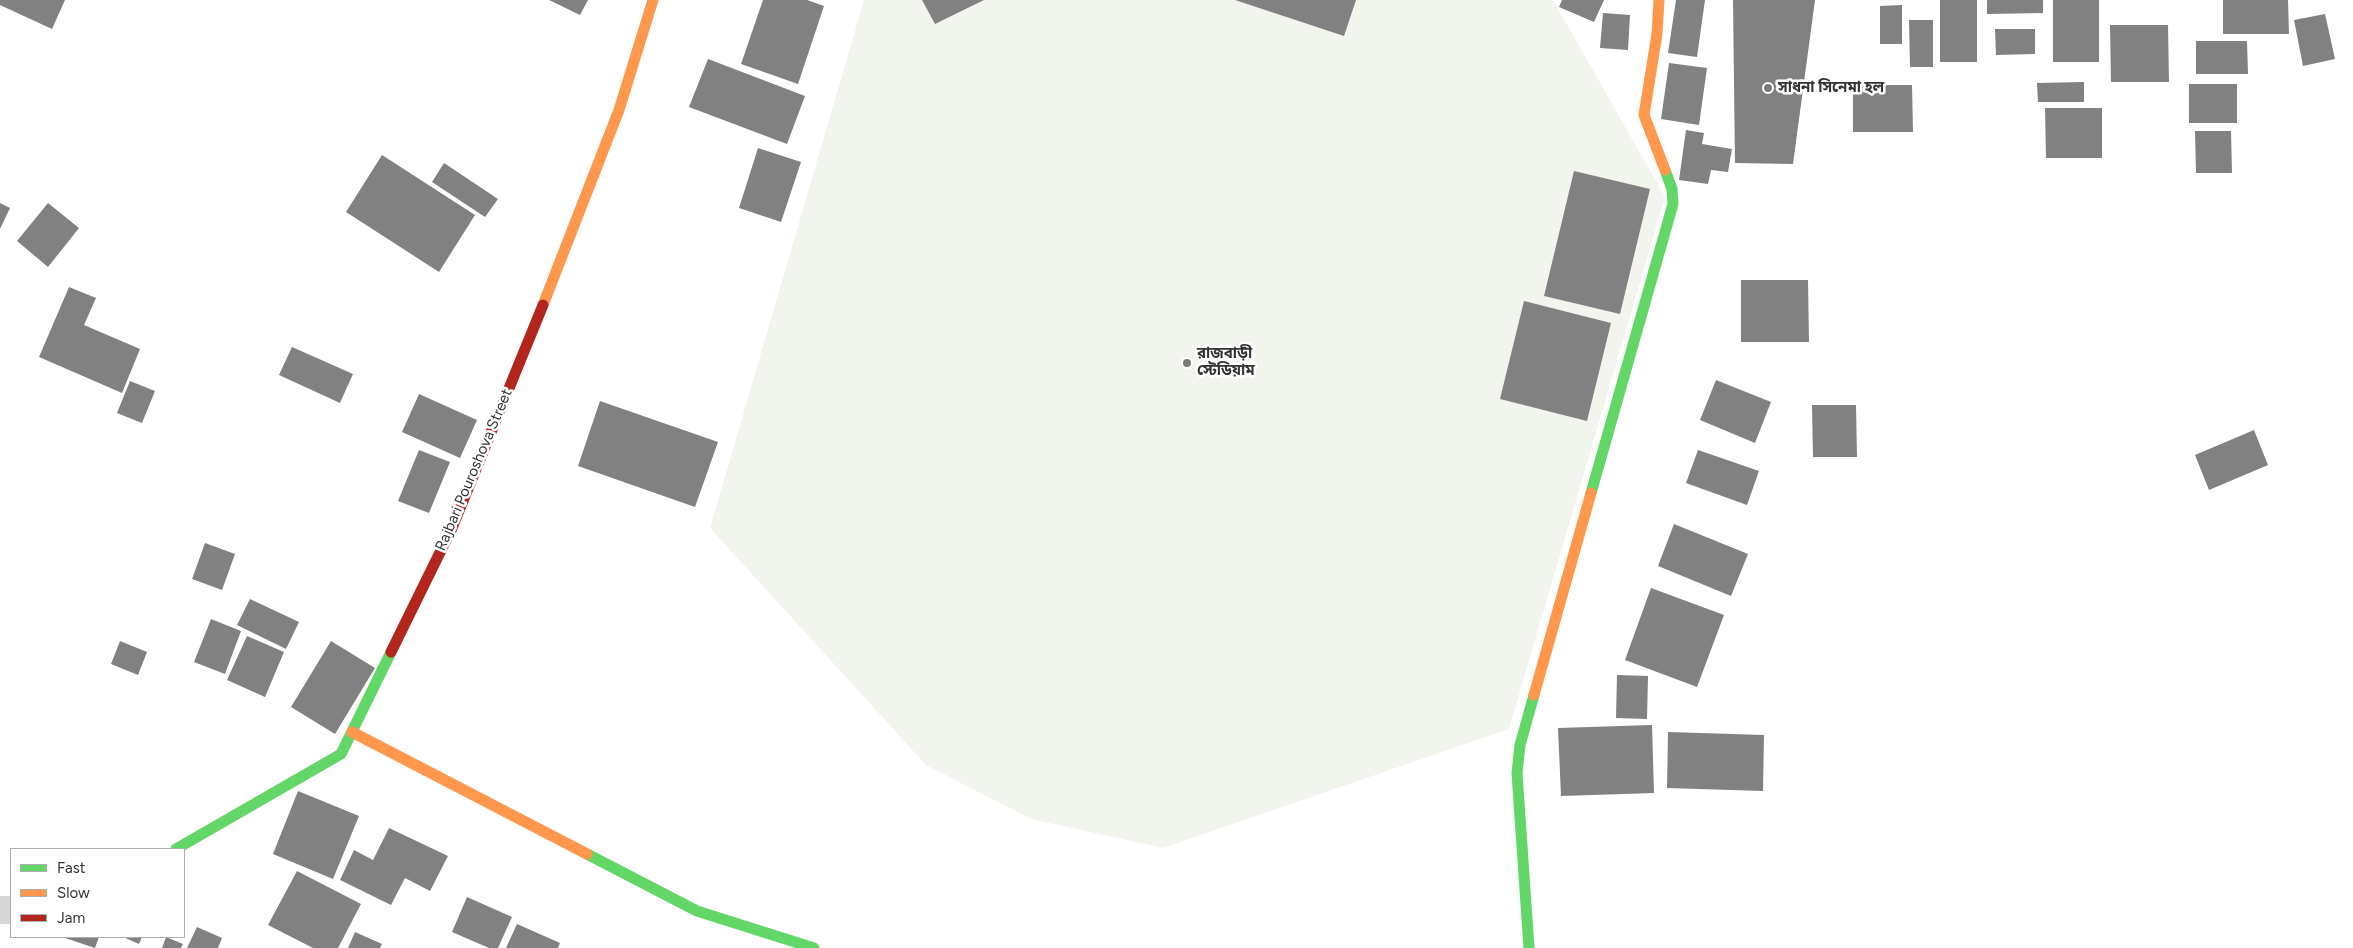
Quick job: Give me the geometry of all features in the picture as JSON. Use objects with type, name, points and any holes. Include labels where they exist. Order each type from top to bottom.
[{"type":"street","name":"Rajbari Pouroshova Street","points":[[178,848],[340,754],[459,510],[550,287],[619,110],[653,0]]},
{"type":"street","points":[[1529,948],[1518,773],[1520,745],[1673,204],[1672,189],[1644,115],[1657,34],[1659,0]]},
{"type":"street","points":[[352,732],[697,911],[814,948]]},
{"type":"shaded area","name":"রাজবাড়ী স্টেডিয়াম","points":[[864,0],[1553,0],[1665,197],[1509,729],[1163,848],[1031,819],[926,765],[710,528]]},
{"type":"building","points":[[0,0],[65,0],[52,29],[0,5]]},
{"type":"building","points":[[549,0],[588,0],[580,15]]},
{"type":"building","points":[[763,0],[807,0],[824,6],[798,84],[741,64]]},
{"type":"building","points":[[922,0],[984,0],[935,24]]},
{"type":"building","points":[[1235,0],[1356,0],[1344,36]]},
{"type":"building","points":[[1562,0],[1604,0],[1594,22],[1559,7]]},
{"type":"building","points":[[1676,0],[1705,0],[1697,57],[1668,53]]},
{"type":"building","name":"সাধনা সিনেমা হল","points":[[1733,0],[1815,0],[1793,164],[1735,163]]},
{"type":"building","points":[[1940,0],[1977,0],[1977,62],[1940,62]]},
{"type":"building","points":[[1987,0],[2043,0],[2043,13],[1987,14]]},
{"type":"building","points":[[2053,0],[2099,0],[2099,62],[2053,62]]},
{"type":"building","points":[[2223,0],[2288,0],[2289,34],[2223,34]]},
{"type":"building","points":[[1902,5],[1902,44],[1880,44],[1880,6]]},
{"type":"building","points":[[1603,13],[1630,15],[1628,50],[1600,48]]},
{"type":"building","points":[[2325,14],[2335,59],[2303,66],[2294,20]]},
{"type":"building","points":[[1909,20],[1933,20],[1933,67],[1910,67]]},
{"type":"building","points":[[2110,25],[2168,25],[2169,82],[2111,82]]},
{"type":"building","points":[[1995,29],[2035,29],[2035,54],[1996,55]]},
{"type":"building","points":[[2196,41],[2247,41],[2248,74],[2196,74]]},
{"type":"building","points":[[708,59],[805,96],[787,144],[689,107]]},
{"type":"building","points":[[1669,63],[1707,68],[1699,125],[1661,119]]},
{"type":"building","points":[[2084,82],[2084,102],[2038,102],[2037,83]]},
{"type":"building","points":[[2189,84],[2237,84],[2237,123],[2189,123]]},
{"type":"building","points":[[1853,85],[1912,85],[1913,132],[1853,132]]},
{"type":"building","points":[[2045,108],[2102,108],[2102,158],[2046,158]]},
{"type":"building","points":[[1686,130],[1704,133],[1702,144],[1732,149],[1728,172],[1711,170],[1708,184],[1679,180]]},
{"type":"building","points":[[2195,131],[2231,131],[2232,173],[2196,173]]},
{"type":"building","points":[[758,148],[801,162],[781,222],[739,208]]},
{"type":"building","points":[[382,155],[475,215],[439,272],[346,212]]},
{"type":"building","points":[[444,163],[498,199],[485,217],[432,182]]},
{"type":"building","points":[[1574,171],[1650,189],[1620,314],[1544,296]]},
{"type":"building","points":[[0,203],[10,208],[0,229]]},
{"type":"building","points":[[48,203],[79,228],[48,267],[17,241]]},
{"type":"building","points":[[1741,280],[1808,280],[1809,342],[1741,342]]},
{"type":"building","points":[[69,287],[96,298],[84,325],[140,349],[122,393],[39,357]]},
{"type":"building","points":[[1524,301],[1611,323],[1587,421],[1500,399]]},
{"type":"building","points":[[292,347],[353,374],[340,403],[279,375]]},
{"type":"building","points":[[1716,380],[1771,402],[1755,443],[1700,420]]},
{"type":"building","points":[[130,381],[155,391],[142,423],[117,413]]},
{"type":"building","points":[[419,394],[477,420],[460,458],[402,432]]},
{"type":"building","points":[[600,401],[718,442],[695,507],[578,466]]},
{"type":"building","points":[[1812,405],[1856,405],[1857,457],[1813,457]]},
{"type":"building","points":[[2254,430],[2268,465],[2209,490],[2195,455]]},
{"type":"building","points":[[419,450],[450,462],[429,513],[398,501]]},
{"type":"building","points":[[1698,450],[1759,471],[1747,505],[1686,483]]},
{"type":"building","points":[[1674,524],[1748,554],[1731,596],[1658,566]]},
{"type":"building","points":[[205,543],[235,554],[222,590],[192,579]]},
{"type":"building","points":[[1651,588],[1724,615],[1697,687],[1625,660]]},
{"type":"building","points":[[250,599],[299,622],[286,649],[237,625]]},
{"type":"building","points":[[211,619],[241,631],[225,674],[194,662]]},
{"type":"building","points":[[247,636],[284,652],[265,697],[227,680]]},
{"type":"building","points":[[120,641],[147,652],[138,675],[111,664]]},
{"type":"building","points":[[331,641],[375,668],[335,734],[291,707]]},
{"type":"building","points":[[1617,675],[1648,676],[1647,719],[1616,718]]},
{"type":"building","points":[[1652,725],[1654,793],[1561,796],[1558,728]]},
{"type":"building","points":[[1668,732],[1764,735],[1763,791],[1667,788]]},
{"type":"building","points":[[298,791],[359,816],[333,879],[273,854]]},
{"type":"building","points":[[389,828],[448,856],[430,891],[405,878],[391,905],[340,880],[354,850],[373,860]]},
{"type":"building","points":[[297,871],[361,904],[338,948],[313,948],[268,925]]},
{"type":"building","points":[[467,897],[512,917],[498,948],[489,948],[452,932]]},
{"type":"building","points":[[517,924],[560,943],[558,948],[506,948]]},
{"type":"building","points":[[197,927],[222,938],[218,948],[187,948]]},
{"type":"building","points":[[355,932],[382,944],[380,948],[348,948]]},
{"type":"building","points":[[65,938],[99,938],[95,948]]},
{"type":"building","points":[[125,938],[142,938],[139,944]]},
{"type":"building","points":[[166,938],[183,944],[181,948],[162,948]]},
{"type":"traffic: fast","points":[[1591,493],[1673,204],[1672,189],[1665,170]]},
{"type":"traffic: fast","points":[[178,848],[341,754],[391,652]]},
{"type":"traffic: fast","points":[[1529,948],[1517,773],[1520,745],[1534,695]]},
{"type":"traffic: fast","points":[[587,854],[697,911],[814,948]]},
{"type":"traffic: slow","points":[[543,305],[619,110],[653,0]]},
{"type":"traffic: slow","points":[[1659,0],[1657,34],[1644,115],[1665,170]]},
{"type":"traffic: slow","points":[[1534,695],[1591,493]]},
{"type":"traffic: slow","points":[[352,732],[587,854]]},
{"type":"traffic: jam","points":[[391,652],[452,528],[543,305]]},
{"type":"place","name":"সাধনা সিনেমা হল","points":[[1768,88]]},
{"type":"place","name":"রাজবাড়ী স্টেডিয়াম","points":[[1187,363]]}]
